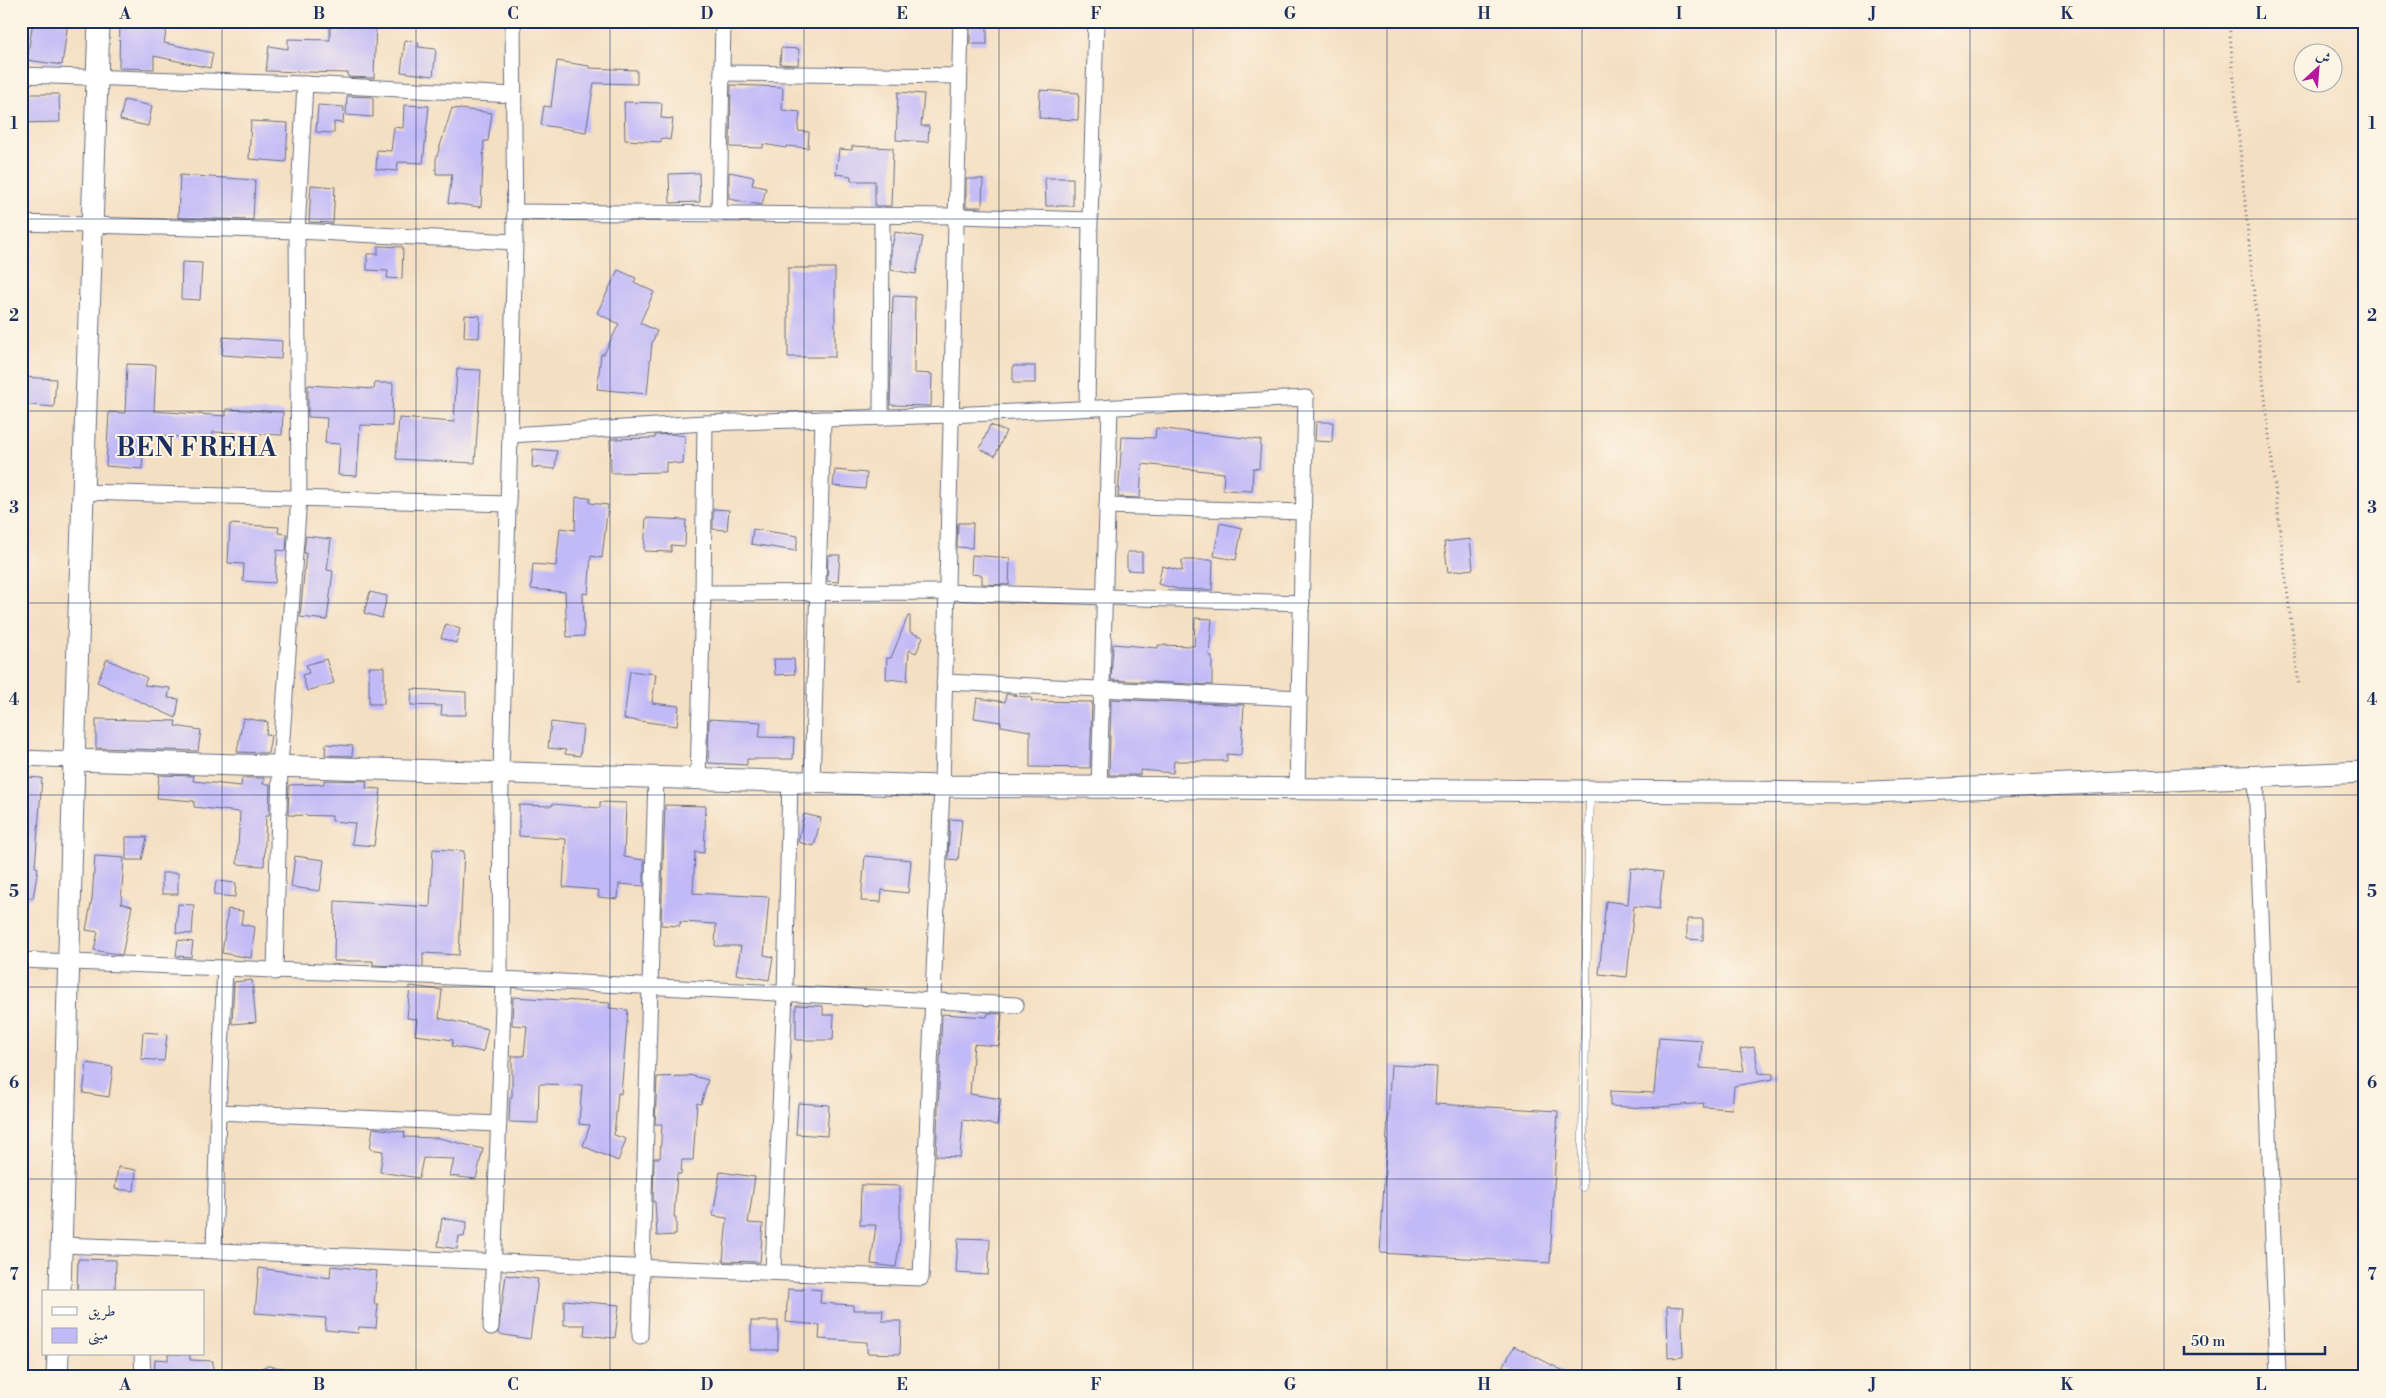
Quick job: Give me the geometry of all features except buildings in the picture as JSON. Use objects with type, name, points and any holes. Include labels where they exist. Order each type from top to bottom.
[{"type":"main road","points":[[60,1290],[74,760],[99,21]]},
{"type":"main road","points":[[74,760],[942,786],[1846,793],[2365,772]]},
{"type":"main road","points":[[58,1356],[58,1377]]},
{"type":"street","points":[[491,1327],[502,979],[501,773],[515,242],[513,21]]},
{"type":"street","points":[[719,214],[723,21]]},
{"type":"street","points":[[62,1245],[921,1278],[942,786],[961,21]]},
{"type":"street","points":[[1088,408],[1090,220],[1096,21]]},
{"type":"street","points":[[722,73],[959,76]]},
{"type":"street","points":[[21,76],[305,84],[513,95]]},
{"type":"street","points":[[275,972],[280,766],[300,498],[297,231],[305,84]]},
{"type":"street","points":[[515,212],[956,216],[1090,220]]},
{"type":"street","points":[[881,417],[882,215]]},
{"type":"street","points":[[21,223],[297,231],[515,242]]},
{"type":"street","points":[[510,435],[705,423],[950,415],[1306,398],[1297,789]]},
{"type":"street","points":[[1099,788],[1110,407]]},
{"type":"street","points":[[812,782],[823,419]]},
{"type":"street","points":[[698,779],[705,423]]},
{"type":"street","points":[[83,492],[508,504]]},
{"type":"street","points":[[1107,506],[1304,512]]},
{"type":"street","points":[[703,593],[946,592],[1302,604]]},
{"type":"street","points":[[944,682],[1300,698]]},
{"type":"street","points":[[21,758],[74,760]]},
{"type":"street","points":[[640,1336],[656,777]]},
{"type":"street","points":[[2256,777],[2278,1377]]},
{"type":"street","points":[[774,1271],[785,993],[790,780]]},
{"type":"street","points":[[21,960],[275,972],[502,979],[1016,1005]]},
{"type":"street","points":[[214,1251],[225,970]]},
{"type":"street","points":[[218,1112],[498,1124]]},
{"type":"street","points":[[142,1356],[143,1377]]},
{"type":"street","points":[[263,1377],[267,1374],[289,1377]]},
{"type":"lane","points":[[1582,1187],[1590,791]]},
{"type":"path","points":[[2229,21],[2275,493],[2298,686]]},
{"type":"district","name":"BEN FREHA","points":[[197,448]]}]
